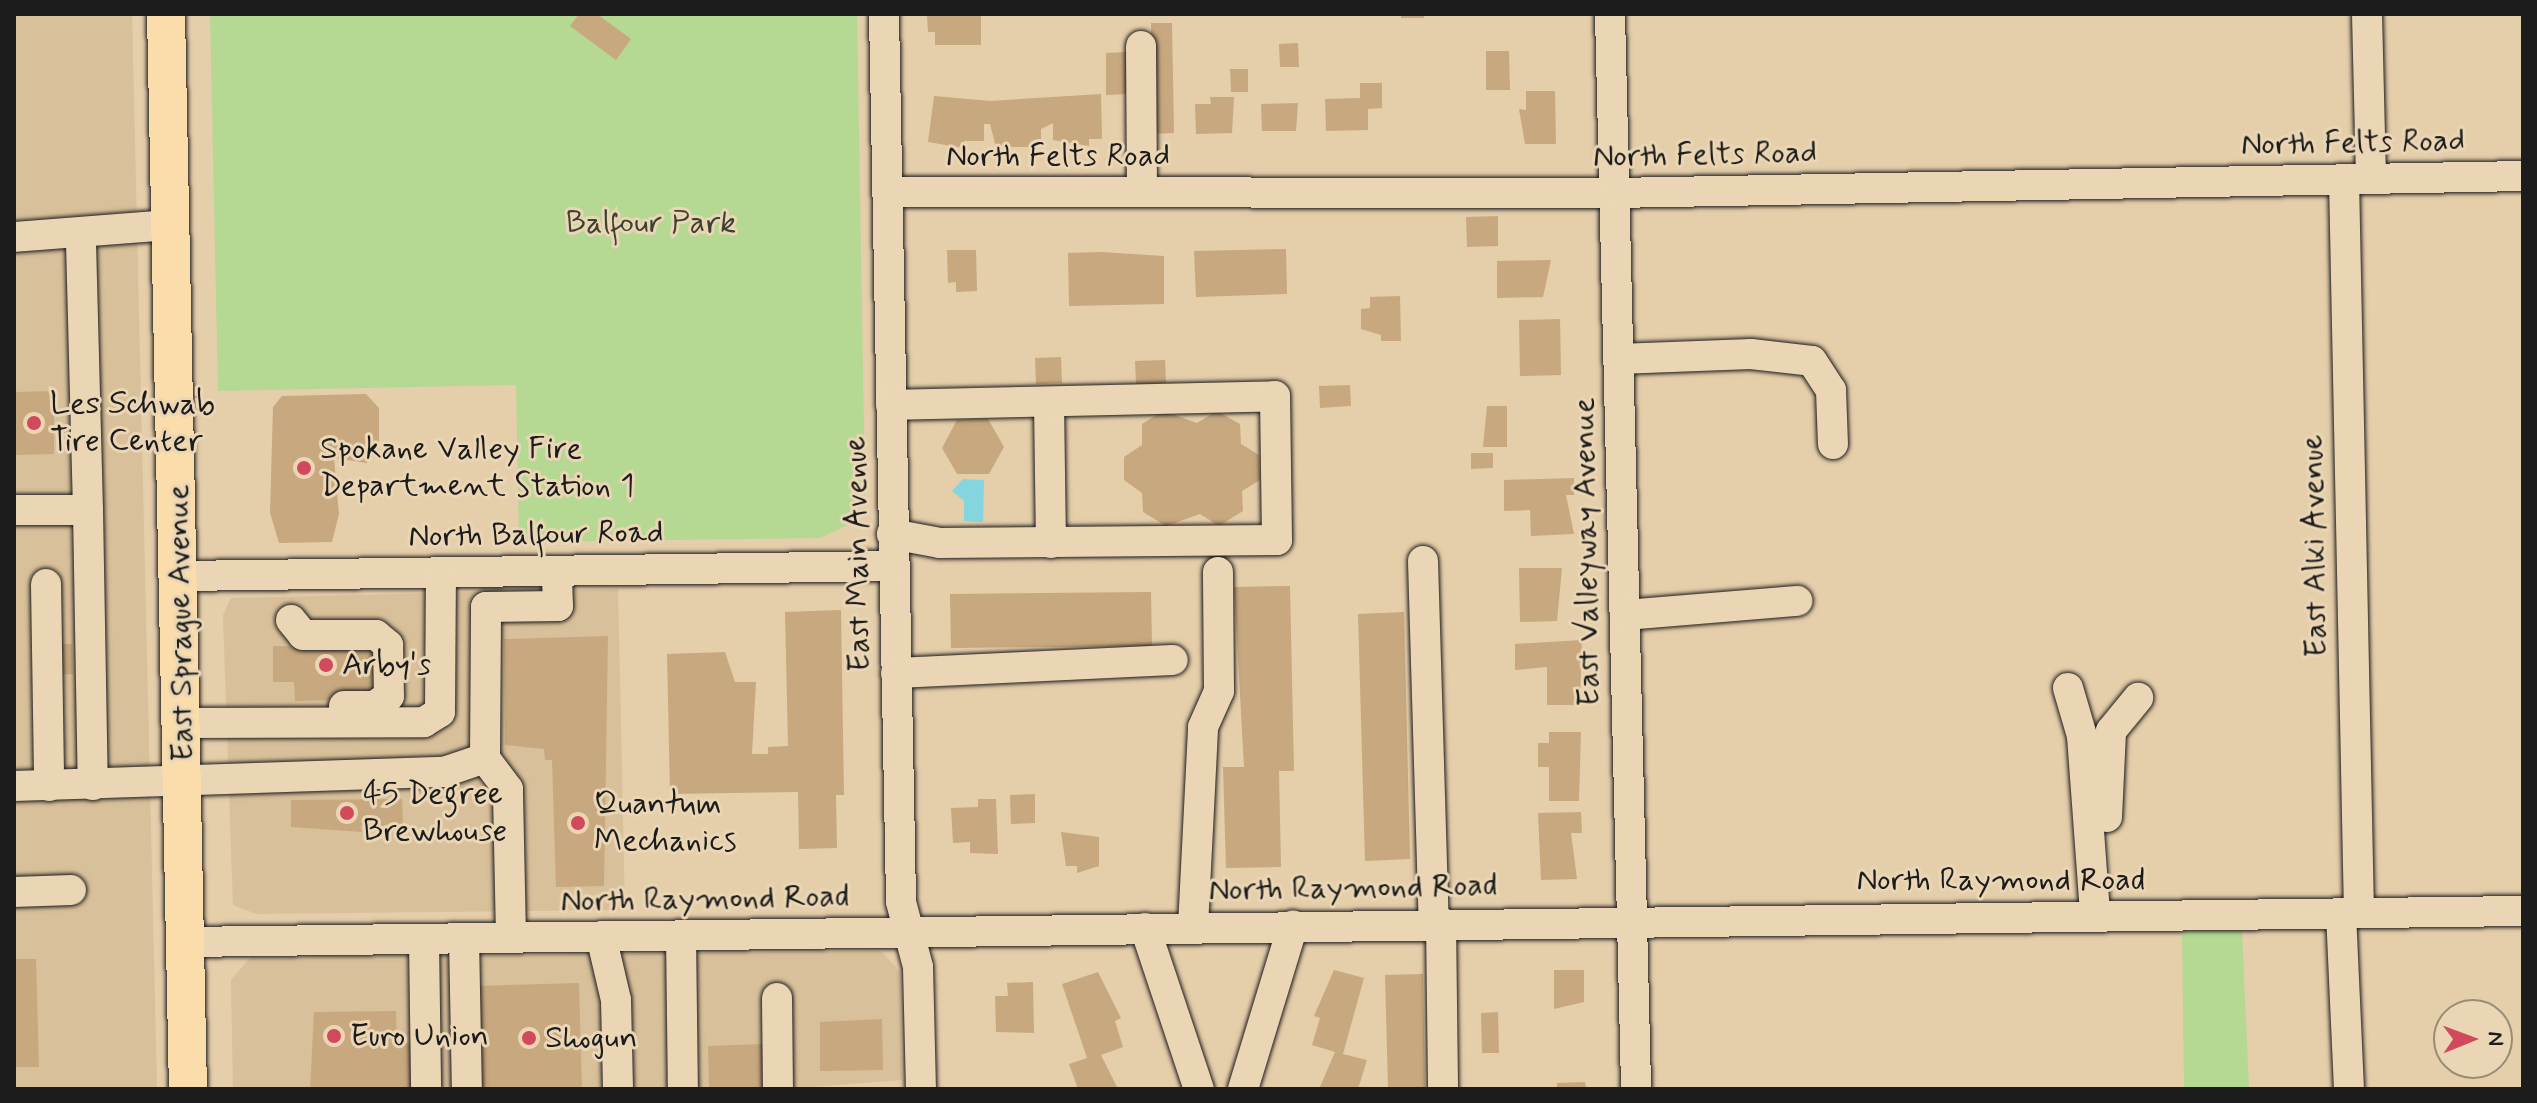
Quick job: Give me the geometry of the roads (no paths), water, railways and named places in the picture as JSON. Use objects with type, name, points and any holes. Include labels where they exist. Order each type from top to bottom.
[{"type":"main road","name":"East Sprague Avenue","points":[[166,14],[181,576],[188,1089]]},
{"type":"street","name":"East Main Avenue","points":[[884,14],[892,534],[904,932],[918,967],[921,1089]]},
{"type":"street","name":"East Valleyway Avenue","points":[[1610,14],[1636,1089]]},
{"type":"street","name":"East Alki Avenue","points":[[2349,1089],[2357,178],[2367,14]]},
{"type":"street","points":[[1141,46],[1142,192]]},
{"type":"street","name":"North Felts Road","points":[[888,192],[1614,193],[2523,176]]},
{"type":"street","points":[[14,237],[81,236],[171,225]]},
{"type":"street","points":[[81,236],[93,785]]},
{"type":"street","points":[[1618,359],[1751,354],[1812,361],[1831,390],[1833,444]]},
{"type":"street","points":[[891,405],[1275,396],[1277,540],[940,543],[892,534]]},
{"type":"street","points":[[1049,402],[1051,543]]},
{"type":"street","points":[[14,510],[88,510]]},
{"type":"street","points":[[1423,561],[1443,1089]]},
{"type":"street","name":"North Balfour Road","points":[[181,576],[893,566]]},
{"type":"street","points":[[511,937],[508,789],[485,758],[486,607],[558,606],[557,571]]},
{"type":"street","points":[[1193,927],[1203,727],[1219,691],[1218,572]]},
{"type":"street","points":[[183,723],[424,722],[440,712],[441,573]]},
{"type":"street","points":[[46,584],[49,786]]},
{"type":"street","points":[[1625,615],[1797,601]]},
{"type":"street","points":[[291,620],[303,635],[376,635],[388,645],[389,696]]},
{"type":"street","points":[[389,696],[421,709],[440,660]]},
{"type":"street","points":[[896,673],[1173,660]]},
{"type":"street","points":[[2068,688],[2082,736],[2103,915]]},
{"type":"street","points":[[270,723],[298,707],[374,706],[389,696]]},
{"type":"street","points":[[2103,915],[2109,744],[2138,698]]},
{"type":"street","points":[[14,786],[183,783],[444,772],[485,758]]},
{"type":"street","points":[[21,896],[71,890]]},
{"type":"street","name":"North Raymond Road","points":[[185,942],[1632,918],[2523,911]]},
{"type":"street","points":[[1243,1089],[1293,925]]},
{"type":"street","points":[[1145,928],[1199,1089]]},
{"type":"street","points":[[681,935],[683,1089]]},
{"type":"street","points":[[601,936],[616,1000],[618,1089]]},
{"type":"street","points":[[464,938],[467,1089]]},
{"type":"street","points":[[424,939],[426,1089]]},
{"type":"street","points":[[777,998],[778,1089]]},
{"type":"water","points":[[963,479],[984,480],[983,522],[964,521],[964,501],[952,491]]},
{"type":"place","name":"Les Schwab Tire Center","points":[[34,423]]},
{"type":"place","name":"Spokane Valley Fire Department Station 1","points":[[304,468]]},
{"type":"place","name":"Arby's","points":[[326,665]]},
{"type":"place","name":"45 Degree Brewhouse","points":[[347,813]]},
{"type":"place","name":"Quantum Mechanics","points":[[578,823]]},
{"type":"place","name":"Euro Union","points":[[334,1036]]},
{"type":"place","name":"Shogun","points":[[529,1038]]},
{"type":"park label","name":"Balfour Park","points":[[651,223]]}]
